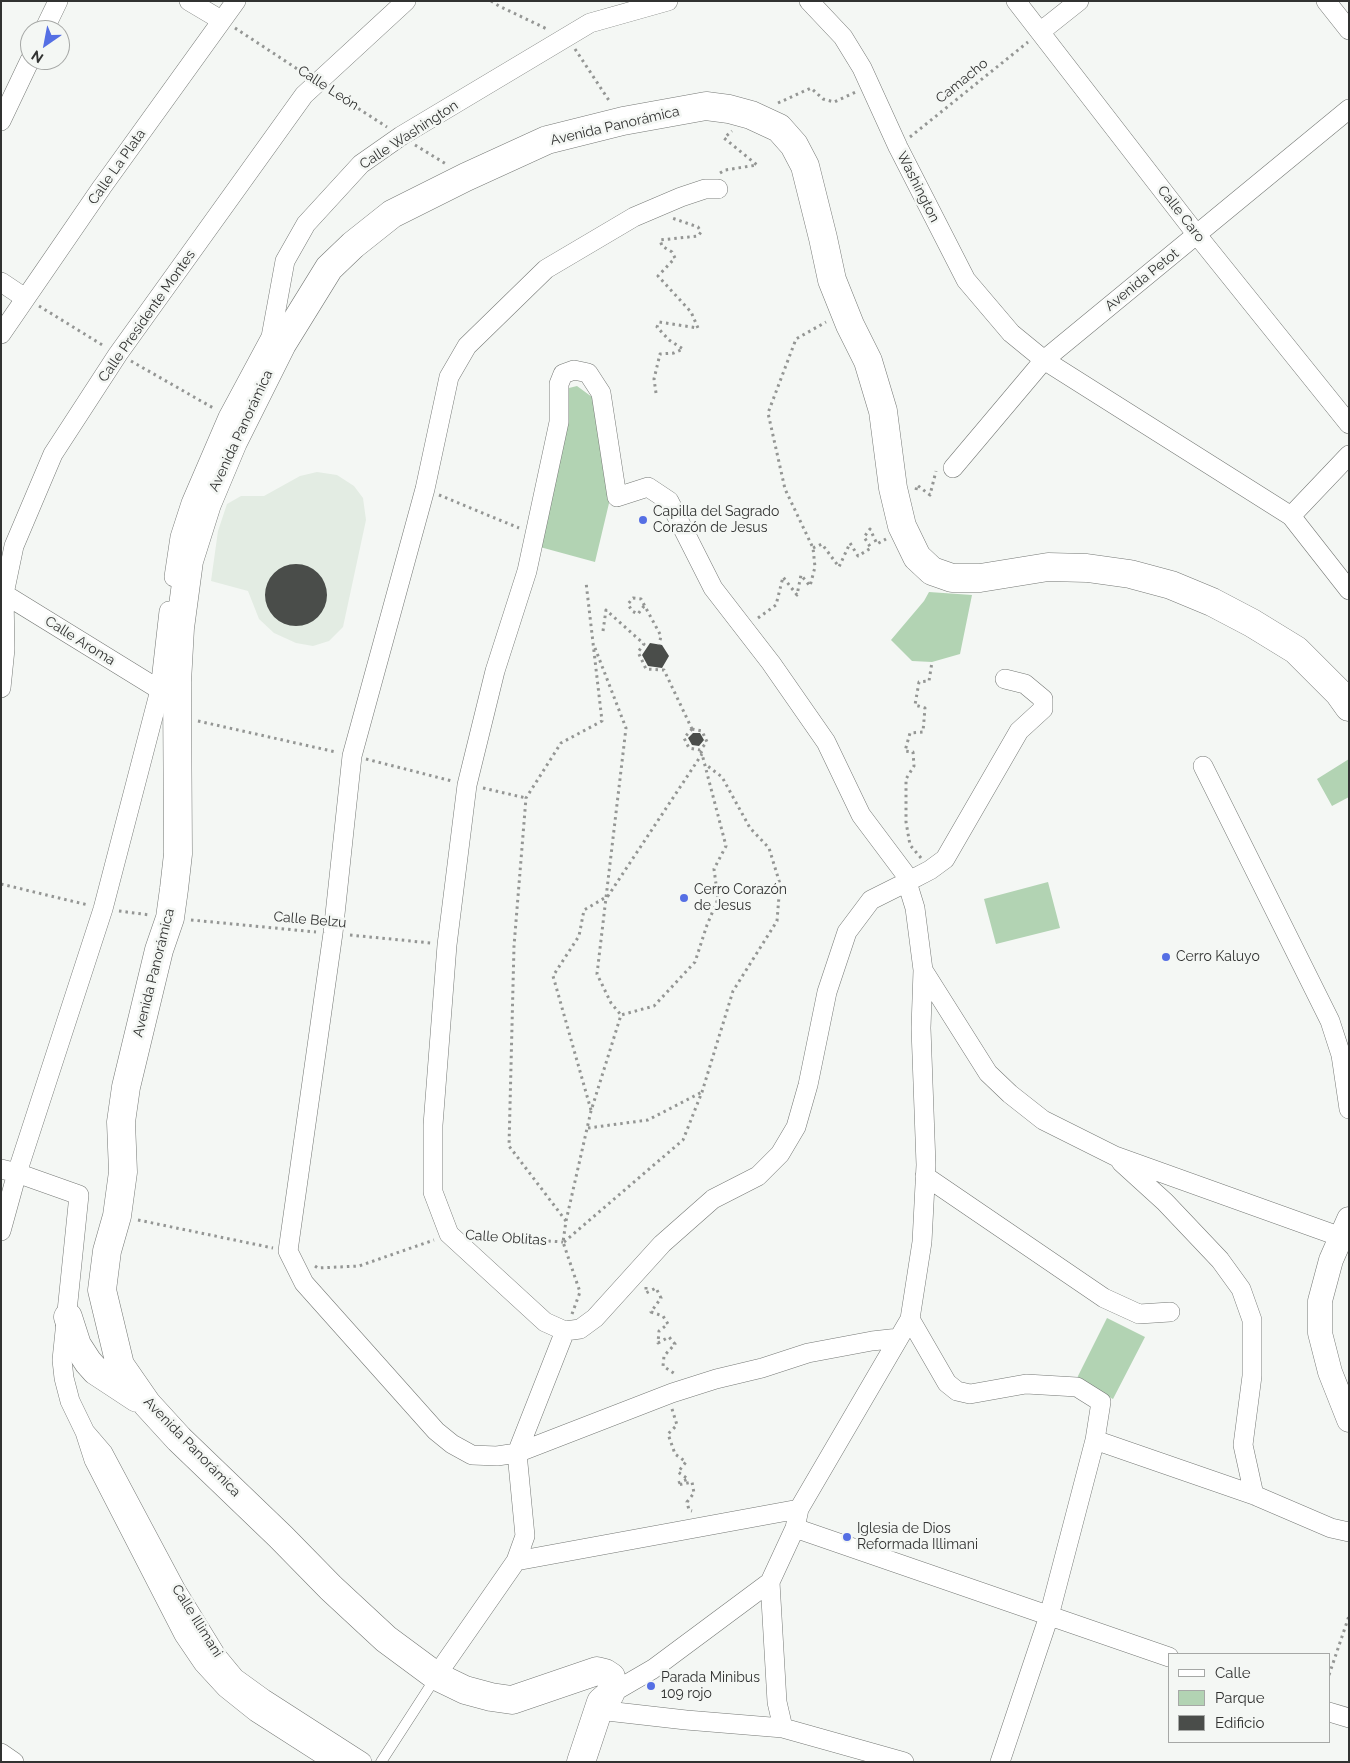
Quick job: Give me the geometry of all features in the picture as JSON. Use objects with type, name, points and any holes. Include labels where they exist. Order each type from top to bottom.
[{"type":"main road","name":"Avenida Panorámica","points":[[602,1692],[512,1700],[465,1690],[436,1676],[386,1639],[331,1588],[281,1536],[179,1439],[115,1372],[102,1290],[107,1251],[117,1216],[122,1180],[121,1122],[126,1087],[159,950],[170,918],[178,854],[177,716],[183,560],[276,340],[329,268],[353,245],[392,214],[466,176],[548,140],[623,121],[706,106],[729,109],[751,115],[779,128],[794,145],[805,166],[832,280],[844,311],[868,361],[882,411],[893,488],[902,526],[917,557],[932,571],[952,578],[980,578],[1048,567],[1087,568],[1138,576],[1170,585],[1212,602],[1252,623],[1296,650],[1339,693],[1349,707]]},
{"type":"main road","name":"Avenida Panorámica","points":[[68,1317],[77,1345],[88,1362],[96,1371],[115,1372]]},
{"type":"main road","points":[[581,1762],[602,1692]]},
{"type":"street","points":[[49,20],[58,1]]},
{"type":"street","points":[[189,1],[222,20]]},
{"type":"street","name":"Calle La Plata","points":[[1,334],[236,1]]},
{"type":"street","name":"Calle Presidente Montes","points":[[1,688],[5,649],[3,593],[14,546],[54,454],[124,346],[304,95],[406,1]]},
{"type":"street","name":"Calle Washington","points":[[1,1231],[9,1171],[103,908],[160,690],[183,560],[180,537],[191,503],[228,417],[254,368],[276,340],[284,261],[306,224],[360,164],[401,136],[590,23],[668,1]]},
{"type":"street","name":"Washington","points":[[809,1],[843,37],[862,68],[898,147],[966,280],[1012,333],[1044,360],[1291,516],[1349,590]]},
{"type":"street","name":"Calle Caro","points":[[1016,1],[1196,235],[1349,424]]},
{"type":"street","points":[[1040,32],[1079,1]]},
{"type":"street","points":[[1326,1],[1349,30]]},
{"type":"street","points":[[1,121],[25,70]]},
{"type":"street","name":"Avenida Petot","points":[[953,468],[1044,360],[1349,109]]},
{"type":"street","points":[[715,189],[705,189],[634,217],[546,269],[467,346],[449,377],[425,489],[352,756],[333,933],[288,1250],[304,1283],[436,1431],[452,1444],[472,1455],[497,1456],[517,1453],[672,1393],[716,1379],[762,1368],[808,1353],[899,1338]]},
{"type":"street","points":[[1,282],[25,298]]},
{"type":"street","points":[[783,1728],[777,1702],[770,1582],[795,1528],[799,1509],[910,1319],[922,1242],[926,1176],[922,1028],[923,970],[915,908],[907,882],[906,875],[862,815],[826,742],[771,663],[713,588],[669,501],[648,487],[617,498],[600,392],[588,373],[574,370],[563,374],[559,384],[559,422],[528,571],[495,671],[467,785],[447,945],[433,1125],[433,1192],[449,1234],[545,1322],[565,1331],[580,1329],[595,1318],[662,1244],[714,1199],[758,1176],[780,1154],[796,1127],[808,1085],[827,992],[847,932],[871,900],[907,882],[930,870],[945,859],[1019,731],[1043,709],[1043,699],[1025,684],[1005,679]]},
{"type":"street","points":[[1291,516],[1349,455]]},
{"type":"street","name":"Calle Aroma","points":[[3,593],[160,690]]},
{"type":"street","points":[[1202,766],[1330,1021],[1341,1055],[1349,1109]]},
{"type":"street","points":[[923,970],[988,1073],[1010,1094],[1043,1120],[1115,1156],[1345,1228],[1331,1260],[1320,1301],[1320,1333],[1330,1372],[1349,1420]]},
{"type":"street","points":[[1115,1156],[1165,1202],[1220,1260],[1241,1289],[1252,1320],[1252,1376],[1243,1445],[1254,1495]]},
{"type":"street","name":"Calle Illimani","points":[[9,1171],[79,1195],[68,1317],[62,1360],[64,1378],[70,1401],[85,1432],[94,1460],[184,1635],[203,1663],[226,1688],[256,1712],[334,1762]]},
{"type":"street","points":[[926,1176],[1104,1298],[1139,1314],[1170,1312]]},
{"type":"street","points":[[910,1319],[946,1384],[957,1391],[970,1394],[1026,1384],[1076,1387],[1101,1402],[1095,1440],[1049,1616],[1000,1762]]},
{"type":"street","points":[[436,1676],[516,1560],[524,1536],[517,1453],[565,1331]]},
{"type":"street","name":"Calle Illimani","points":[[85,1432],[103,1453],[176,1590],[216,1655],[235,1678],[264,1699],[362,1762]]},
{"type":"street","points":[[1095,1440],[1254,1495],[1331,1528],[1349,1532]]},
{"type":"street","points":[[516,1560],[799,1509]]},
{"type":"street","points":[[795,1528],[1168,1657]]},
{"type":"street","points":[[602,1692],[653,1669],[770,1582]]},
{"type":"street","points":[[602,1692],[653,1669]]},
{"type":"street","points":[[602,1692],[695,1721],[783,1728],[904,1762]]},
{"type":"street","points":[[1330,1712],[1349,1718]]},
{"type":"street","points":[[1,1754],[14,1762]]},
{"type":"lane","points":[[381,1762],[436,1676]]},
{"type":"path","name":"Calle León","points":[[222,20],[466,176]]},
{"type":"path","name":"Camacho","points":[[898,147],[1040,32]]},
{"type":"path","points":[[715,189],[711,180],[725,170],[757,165],[724,138],[751,115],[811,88],[823,99],[834,102],[870,86]]},
{"type":"path","points":[[656,392],[654,379],[660,354],[674,353],[683,349],[670,340],[657,327],[659,322],[698,328],[691,312],[658,276],[675,258],[672,252],[662,246],[660,240],[698,236],[701,232],[698,227],[669,217],[661,211],[664,204]]},
{"type":"path","points":[[744,628],[776,605],[784,577],[797,596],[801,575],[810,586],[815,567],[813,548],[785,489],[768,413],[796,339],[844,311]]},
{"type":"path","points":[[916,492],[917,485],[930,495],[936,471],[950,483],[953,468]]},
{"type":"path","points":[[425,489],[535,534]]},
{"type":"path","points":[[813,548],[822,544],[839,567],[850,543],[858,556],[871,548],[864,537],[870,529],[878,544],[889,537],[888,526],[902,526]]},
{"type":"path","points":[[566,1221],[509,1146],[514,946],[526,798],[561,743],[602,721],[586,582]]},
{"type":"path","points":[[644,606],[638,614],[632,611],[628,604],[633,598],[641,599],[661,636],[659,645]]},
{"type":"path","points":[[603,631],[606,610],[644,644],[638,652],[646,669],[664,670],[692,729]]},
{"type":"path","points":[[593,644],[626,728],[608,896],[597,974],[611,1003],[622,1015]]},
{"type":"path","points":[[930,870],[910,845],[906,822],[906,779],[914,766],[913,752],[905,751],[910,733],[923,732],[925,708],[915,705],[919,682],[929,681],[932,662]]},
{"type":"path","points":[[177,716],[526,798]]},
{"type":"path","points":[[692,729],[684,738],[689,748],[701,752]]},
{"type":"path","points":[[591,1111],[553,976],[579,936],[584,910],[608,896],[707,742],[702,731],[692,729]]},
{"type":"path","points":[[622,1015],[654,1006],[695,962],[718,899],[714,869],[726,846],[701,752]]},
{"type":"path","points":[[564,1242],[683,1140],[702,1092],[733,991],[778,921],[780,884],[769,848],[750,828],[722,777],[705,763]]},
{"type":"path","name":"Calle Belzu","points":[[170,918],[447,945]]},
{"type":"path","points":[[565,1331],[580,1292],[564,1242],[566,1221],[591,1111],[622,1015]]},
{"type":"path","points":[[588,1128],[648,1120],[702,1092]]},
{"type":"path","name":"Calle Oblitas","points":[[449,1234],[564,1242]]},
{"type":"path","points":[[649,1258],[645,1266],[646,1293],[656,1288],[661,1298],[651,1312],[663,1316],[668,1324],[659,1330],[658,1343],[669,1337],[675,1344],[664,1356],[663,1366],[677,1375],[681,1382],[670,1390],[672,1393],[671,1404],[677,1425],[668,1434],[675,1454],[686,1462],[678,1472],[688,1479],[678,1483],[678,1485],[692,1482],[694,1493],[687,1502],[689,1510],[698,1511],[702,1516],[690,1520],[693,1527]]},
{"type":"path","points":[[1330,1672],[1349,1616]]},
{"type":"shaded area","points":[[317,472],[337,475],[354,486],[363,498],[366,520],[343,627],[329,641],[313,646],[296,643],[274,633],[259,619],[248,591],[211,581],[218,531],[227,504],[241,496],[264,496],[300,476]]},
{"type":"green space","points":[[577,386],[592,397],[610,499],[595,562],[540,547],[567,430],[569,388]]},
{"type":"green space","points":[[929,592],[972,595],[960,654],[932,662],[912,661],[891,640],[924,601]]},
{"type":"green space","points":[[1349,759],[1349,797],[1332,806],[1317,779]]},
{"type":"green space","points":[[1048,882],[1060,928],[996,944],[984,899]]},
{"type":"green space","points":[[1107,1318],[1145,1337],[1113,1399],[1076,1380]]},
{"type":"building","points":[[296,564],[308,566],[318,573],[325,583],[327,595],[325,607],[318,617],[308,624],[296,626],[284,624],[274,617],[267,607],[265,595],[267,583],[274,573],[284,566]]},
{"type":"building","points":[[650,643],[662,645],[669,656],[662,668],[648,666],[642,655]]},
{"type":"building","points":[[693,733],[700,733],[704,740],[699,746],[692,745],[688,738]]},
{"type":"place","name":"Capilla del Sagrado Corazón de Jesus","points":[[643,520]]},
{"type":"place","name":"Cerro Corazón de Jesus","points":[[684,898]]},
{"type":"place","name":"Cerro Kaluyo","points":[[1166,957]]},
{"type":"place","name":"Iglesia de Dios Reformada Illimani","points":[[847,1537]]},
{"type":"place","name":"Parada Minibus 109 rojo","points":[[651,1686]]}]
